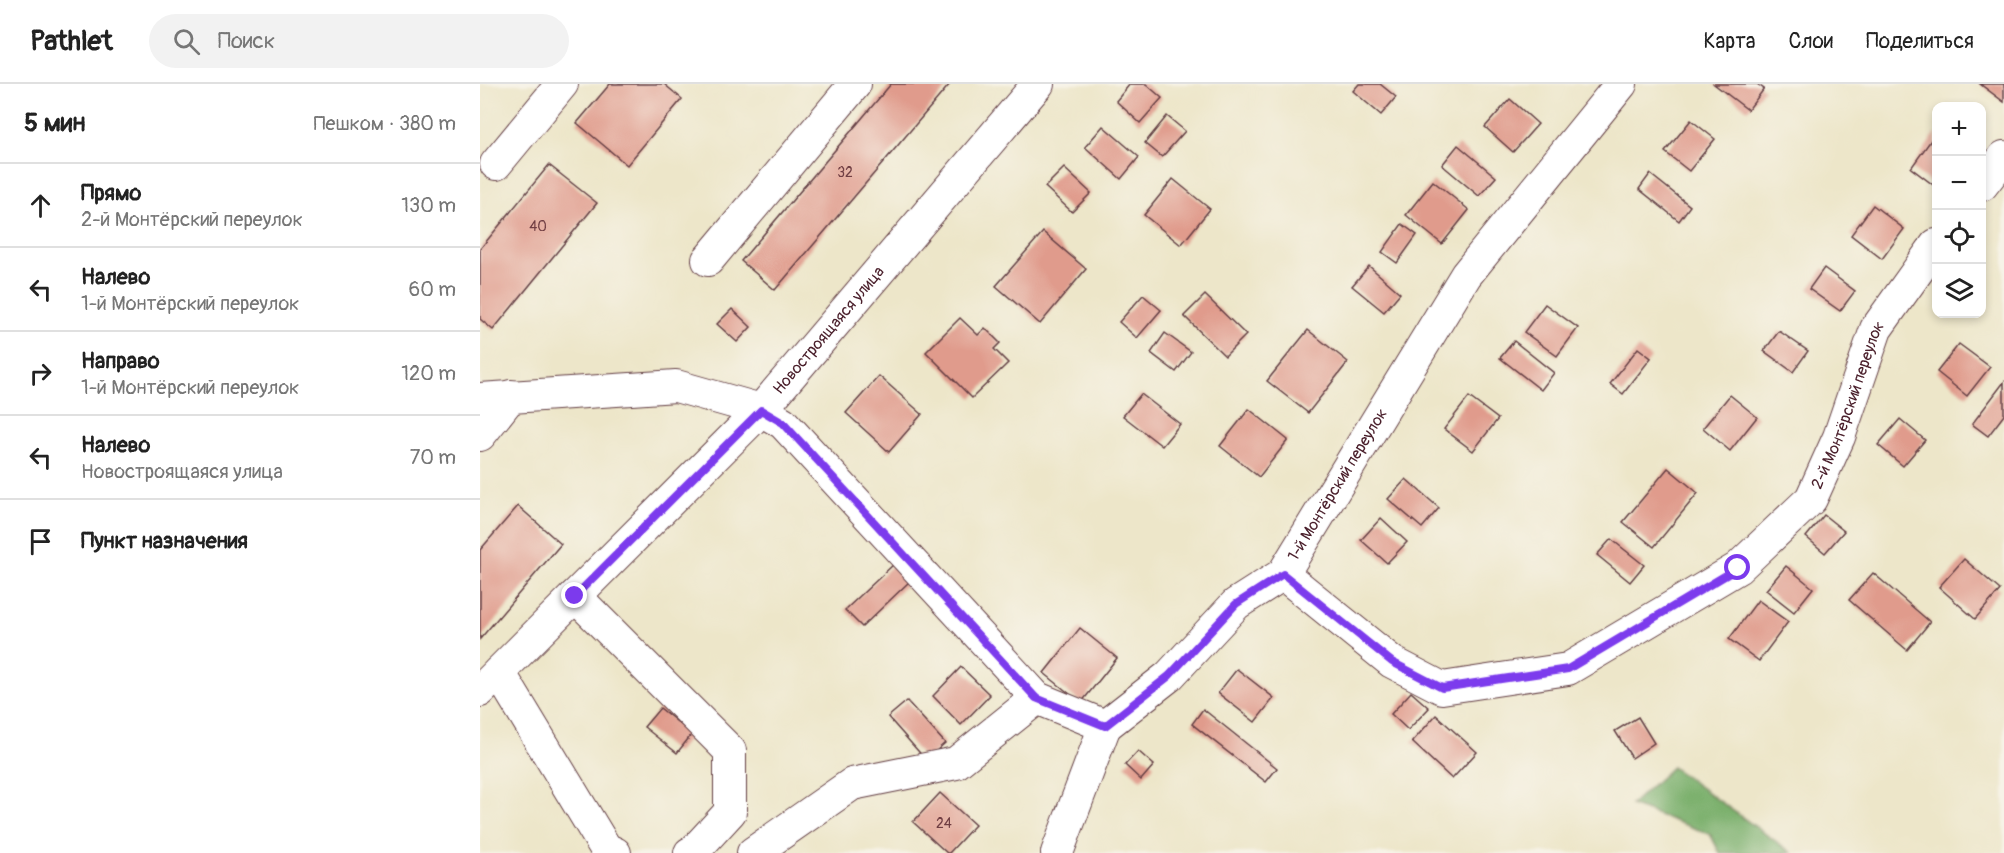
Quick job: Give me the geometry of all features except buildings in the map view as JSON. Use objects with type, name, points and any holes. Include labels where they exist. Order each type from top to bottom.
[{"type":"street","points":[[496,164],[562,84]]},
{"type":"street","points":[[708,260],[855,84]]},
{"type":"street","name":"Новостроящаяся улица","points":[[490,682],[761,410],[1038,84]]},
{"type":"street","name":"1-й Монтёрский переулок","points":[[1105,726],[1169,676],[1236,604],[1283,574],[1466,275],[1621,84]]},
{"type":"street","points":[[1986,179],[2004,157]]},
{"type":"street","name":"2-й Монтёрский переулок","points":[[1283,574],[1392,662],[1442,688],[1568,669],[1738,568],[1810,499],[1839,437],[1876,329],[1932,252]]},
{"type":"street","points":[[480,399],[676,386],[761,410],[783,423],[1036,698],[1105,726],[1058,853]]},
{"type":"street","points":[[480,435],[511,396]]},
{"type":"street","points":[[575,596],[730,751],[730,812],[690,853]]},
{"type":"street","points":[[490,682],[606,849],[615,853]]},
{"type":"street","points":[[753,853],[852,784],[956,763],[1036,698]]},
{"type":"green space","points":[[1672,767],[1792,853],[1720,853],[1710,834],[1631,805]]},
{"type":"route","points":[[575,596],[761,410],[783,423],[1036,698],[1105,726],[1169,676],[1236,604],[1283,574],[1392,662],[1442,688],[1568,669],[1738,568]]}]
